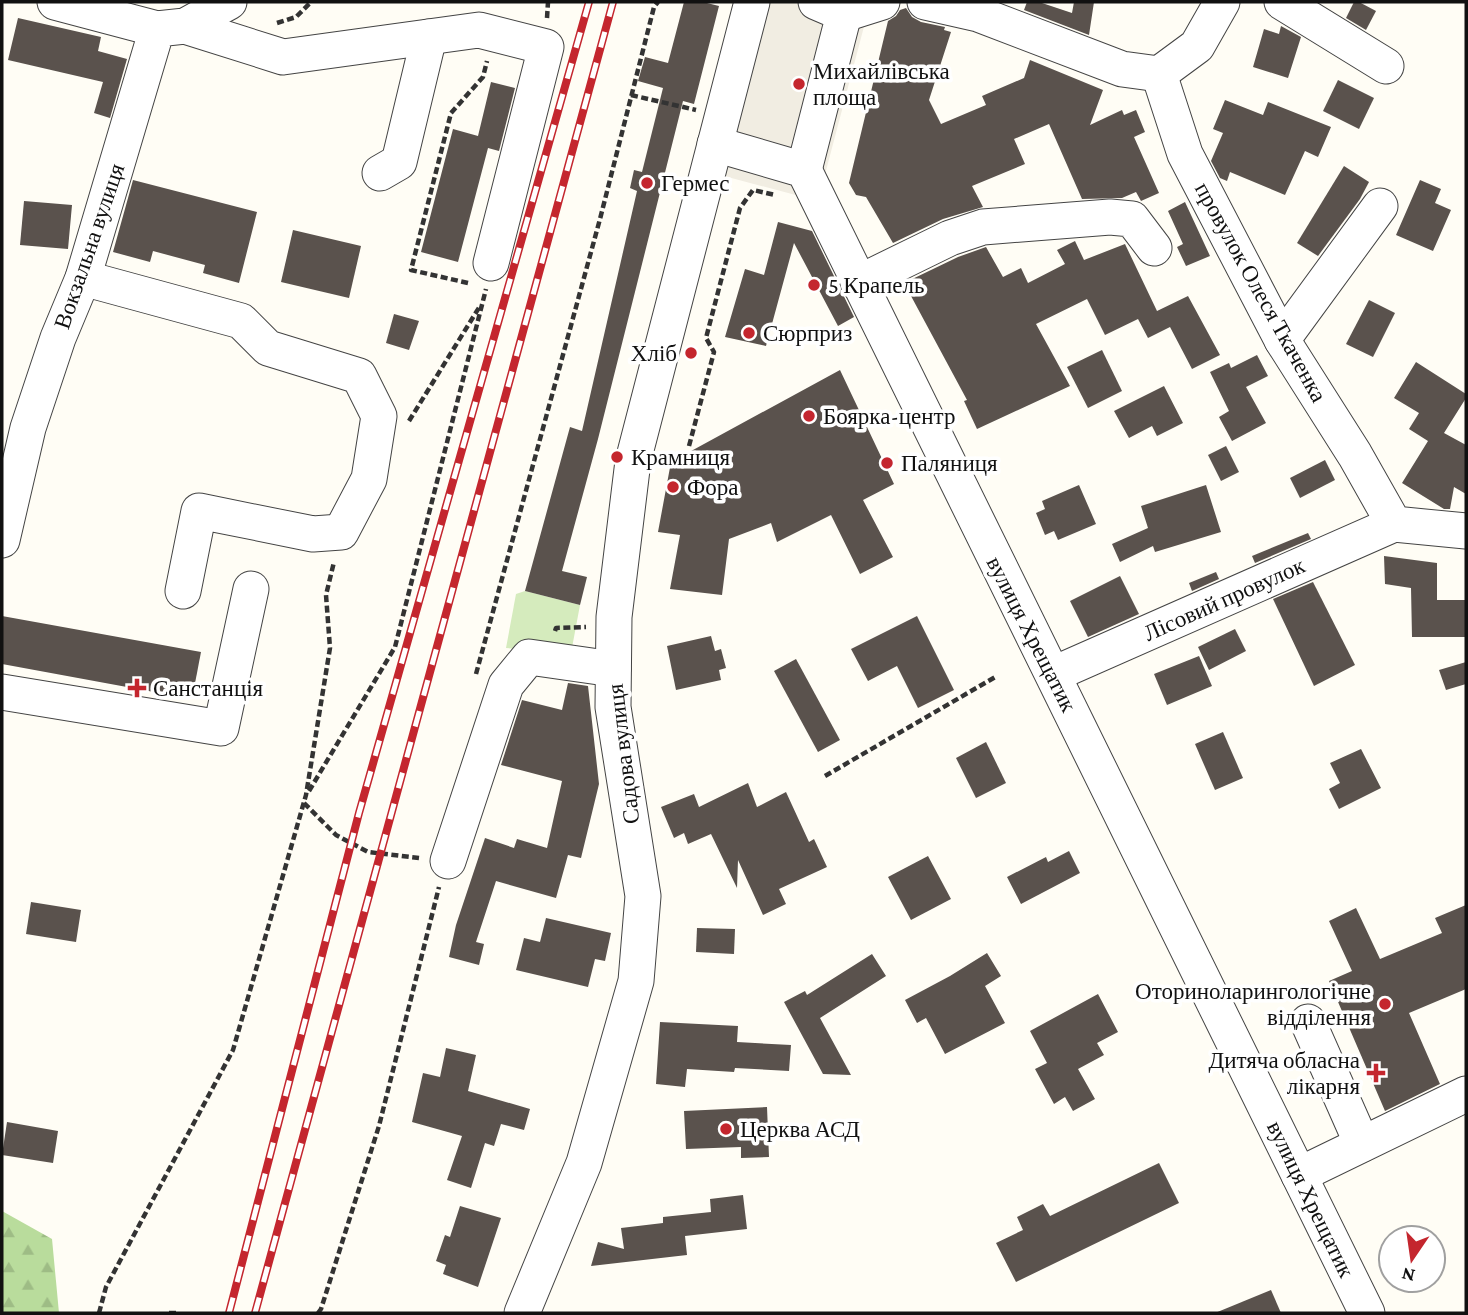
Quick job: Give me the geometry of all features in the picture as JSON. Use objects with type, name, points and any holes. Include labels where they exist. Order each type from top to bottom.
[{"type":"street","points":[[55,2],[171,27],[283,57],[480,30],[546,47],[489,275]]},
{"type":"street","points":[[171,27],[229,2]]},
{"type":"street","points":[[752,2],[715,144],[804,170],[830,8],[882,2]]},
{"type":"street","points":[[925,2],[978,13],[1122,69],[1159,74],[1197,46],[1222,2]]},
{"type":"street","points":[[1282,2],[1386,66]]},
{"type":"street","name":"Вокзальна вулиця","points":[[2,540],[27,428],[171,27]]},
{"type":"street","points":[[380,173],[399,162],[429,37]]},
{"type":"street","name":"провулок Олеся Ткаченка","points":[[1159,74],[1185,154],[1282,340],[1394,524]]},
{"type":"street","name":"Садова вулиця","points":[[522,1313],[583,1163],[636,981],[642,896],[613,707],[614,617],[633,461],[715,144]]},
{"type":"street","name":"вулиця Хрещатик","points":[[804,170],[1367,1313]]},
{"type":"street","points":[[1282,340],[1380,206]]},
{"type":"street","points":[[858,283],[950,237],[983,227],[1110,217],[1132,219],[1154,248]]},
{"type":"street","points":[[83,278],[241,321],[268,348],[359,376],[379,416],[369,479],[341,532],[313,534],[199,511],[183,591]]},
{"type":"street","points":[[1394,524],[1466,531]]},
{"type":"street","name":"Лісовий провулок","points":[[1054,674],[1394,524]]},
{"type":"street","points":[[2,692],[221,728],[251,589]]},
{"type":"street","points":[[437,860],[506,685],[529,657],[613,669]]},
{"type":"street","points":[[1308,1023],[1362,1144]]},
{"type":"street","points":[[1299,1175],[1466,1094]]},
{"type":"path","points":[[475,677],[657,2]]},
{"type":"path","points":[[306,795],[394,647],[483,302],[489,275],[411,270],[451,113],[483,77],[494,34]]},
{"type":"path","points":[[631,95],[696,110]]},
{"type":"path","points":[[690,446],[714,352],[706,338],[740,208],[753,190],[822,208]]},
{"type":"path","points":[[408,423],[483,302]]},
{"type":"path","points":[[99,1313],[107,1287],[233,1050],[306,795],[330,648],[326,595],[341,532]]},
{"type":"path","points":[[825,776],[997,676]]},
{"type":"path","points":[[304,803],[336,835],[368,852],[437,860],[379,1126],[321,1309],[317,1313]]},
{"type":"path","points":[[169,1313],[178,1313]]},
{"type":"green space","points":[[525,591],[580,605],[571,653],[506,648],[516,594]]},
{"type":"green space","points":[[2,1211],[52,1239],[59,1313],[2,1313]]},
{"type":"shaded area","name":"Михайлівська площа","points":[[770,2],[816,2],[866,19],[818,201],[724,176]]},
{"type":"building","points":[[684,2],[703,2],[719,6],[694,104],[683,101],[562,571],[587,577],[580,605],[525,591],[570,427],[582,431],[637,191],[630,188],[634,170],[642,172],[663,88],[638,81],[645,57],[668,63]]},
{"type":"building","points":[[1027,2],[1039,2],[1072,13],[1074,2],[1094,2],[1089,35],[1024,10]]},
{"type":"building","points":[[1354,2],[1376,11],[1366,30],[1346,18]]},
{"type":"building","points":[[906,8],[912,17],[921,22],[945,27],[944,30],[951,32],[929,100],[941,124],[986,105],[982,96],[1024,78],[1030,60],[1103,90],[1090,125],[1122,110],[1124,115],[1136,110],[1145,132],[1134,137],[1159,193],[1141,201],[1136,192],[1122,198],[1082,199],[1049,124],[1014,139],[1025,164],[972,186],[983,207],[943,219],[893,243],[866,197],[856,195],[849,183],[888,21]]},
{"type":"building","points":[[18,18],[101,37],[98,51],[127,59],[110,118],[94,113],[103,82],[8,60]]},
{"type":"building","points":[[1281,26],[1301,37],[1288,78],[1253,67],[1264,29],[1279,34]]},
{"type":"building","points":[[1338,80],[1374,98],[1359,129],[1323,111]]},
{"type":"building","points":[[491,82],[515,88],[499,151],[488,148],[458,262],[421,252],[453,129],[478,136]]},
{"type":"building","points":[[1225,100],[1263,115],[1268,102],[1331,127],[1318,157],[1305,151],[1285,195],[1230,172],[1227,181],[1220,178],[1211,161],[1223,133],[1213,129]]},
{"type":"building","points":[[1344,166],[1369,182],[1360,199],[1318,256],[1297,243]]},
{"type":"building","points":[[133,180],[257,212],[239,283],[203,273],[205,265],[153,251],[150,262],[113,252]]},
{"type":"building","points":[[1420,180],[1441,189],[1435,203],[1451,210],[1433,251],[1396,235]]},
{"type":"building","points":[[24,201],[72,205],[68,249],[20,245]]},
{"type":"building","points":[[1185,202],[1210,256],[1186,266],[1177,247],[1183,244],[1168,211]]},
{"type":"building","points":[[778,222],[812,231],[854,317],[838,326],[794,243],[766,346],[725,337],[745,269],[764,275]]},
{"type":"building","points":[[293,230],[361,246],[349,298],[281,282]]},
{"type":"building","points":[[1075,241],[1084,260],[1125,244],[1157,311],[1188,296],[1220,355],[1192,369],[1170,327],[1148,338],[1138,319],[1105,335],[1087,299],[1036,324],[1070,386],[977,429],[964,401],[967,400],[904,283],[986,247],[1003,277],[1021,268],[1028,283],[1065,264],[1057,250]]},
{"type":"building","points":[[1369,300],[1395,313],[1373,357],[1346,344]]},
{"type":"building","points":[[394,314],[419,321],[409,350],[386,343]]},
{"type":"building","points":[[1102,350],[1122,391],[1088,408],[1067,367]]},
{"type":"building","points":[[1257,355],[1268,376],[1246,387],[1266,423],[1232,441],[1219,417],[1229,411],[1210,372],[1229,363],[1231,368]]},
{"type":"building","points":[[1416,362],[1466,394],[1444,433],[1466,445],[1466,494],[1454,487],[1450,509],[1444,509],[1402,483],[1428,441],[1409,429],[1419,413],[1394,398]]},
{"type":"building","name":"Боярка-центр","points":[[840,370],[894,484],[863,500],[893,557],[860,574],[831,515],[777,542],[771,523],[729,539],[722,595],[670,589],[680,535],[658,532],[671,462]]},
{"type":"building","points":[[1164,386],[1183,423],[1157,436],[1152,426],[1129,438],[1114,411]]},
{"type":"building","points":[[1226,446],[1239,472],[1221,481],[1208,455]]},
{"type":"building","points":[[1325,460],[1335,480],[1300,498],[1290,478]]},
{"type":"building","points":[[1079,485],[1096,524],[1058,540],[1054,531],[1045,535],[1036,513],[1045,509],[1042,501]]},
{"type":"building","points":[[1206,485],[1221,532],[1155,552],[1153,546],[1120,562],[1112,544],[1148,528],[1141,506]]},
{"type":"building","points":[[1308,533],[1311,539],[1255,563],[1252,556]]},
{"type":"building","points":[[1384,556],[1437,563],[1437,600],[1466,600],[1466,637],[1412,637],[1411,588],[1385,584]]},
{"type":"building","points":[[1216,572],[1219,579],[1192,591],[1189,583]]},
{"type":"building","points":[[1120,576],[1139,614],[1088,637],[1070,601]]},
{"type":"building","points":[[1313,582],[1355,665],[1314,686],[1273,599]]},
{"type":"building","points":[[2,616],[201,652],[192,699],[2,664]]},
{"type":"building","points":[[917,616],[954,690],[918,708],[897,666],[868,681],[851,649]]},
{"type":"building","points":[[1235,629],[1246,651],[1209,670],[1198,647]]},
{"type":"building","points":[[711,636],[715,651],[721,649],[726,668],[719,670],[721,680],[676,690],[667,646]]},
{"type":"building","points":[[1199,656],[1212,686],[1167,705],[1154,674]]},
{"type":"building","points":[[796,659],[840,740],[818,752],[774,671]]},
{"type":"building","points":[[1466,662],[1466,684],[1446,690],[1439,670]]},
{"type":"building","points":[[568,683],[588,686],[599,784],[581,858],[568,855],[556,898],[496,881],[476,942],[484,944],[479,965],[449,957],[456,925],[485,838],[514,848],[517,839],[547,848],[562,781],[501,765],[522,700],[562,710]]},
{"type":"building","points":[[1223,732],[1243,778],[1215,790],[1195,744]]},
{"type":"building","points":[[986,742],[1006,783],[976,798],[956,758]]},
{"type":"building","points":[[1361,749],[1381,788],[1339,809],[1329,789],[1340,783],[1330,763]]},
{"type":"building","points":[[748,783],[757,807],[786,792],[809,842],[814,839],[827,867],[779,889],[786,904],[763,915],[738,860],[737,888],[711,834],[688,844],[684,833],[674,838],[661,807],[694,794],[699,807]]},
{"type":"building","points":[[1069,851],[1080,873],[1021,904],[1007,877],[1046,857],[1048,862]]},
{"type":"building","points":[[928,856],[951,899],[911,920],[888,877]]},
{"type":"building","points":[[31,902],[81,910],[76,942],[26,934]]},
{"type":"building","name":"Оториноларингологічне відділення","points":[[1466,905],[1466,989],[1409,1013],[1440,1084],[1385,1111],[1329,981],[1352,971],[1329,921],[1356,908],[1380,959],[1442,933],[1435,918]]},
{"type":"building","points":[[546,918],[611,933],[605,961],[595,959],[588,987],[516,970],[524,938],[540,942]]},
{"type":"building","points":[[697,928],[735,929],[734,954],[696,952]]},
{"type":"building","points":[[987,953],[1001,976],[985,986],[1005,1023],[945,1054],[926,1018],[917,1023],[905,1000]]},
{"type":"building","points":[[872,954],[886,976],[820,1018],[851,1075],[823,1074],[784,1002],[805,991],[807,995]]},
{"type":"building","points":[[1098,994],[1118,1032],[1097,1043],[1104,1055],[1078,1069],[1095,1099],[1073,1111],[1065,1097],[1054,1104],[1035,1069],[1047,1063],[1030,1031]]},
{"type":"building","points":[[660,1022],[738,1026],[737,1042],[791,1045],[789,1071],[687,1069],[685,1087],[656,1084]]},
{"type":"building","points":[[446,1048],[476,1055],[468,1091],[530,1109],[524,1130],[501,1124],[494,1146],[485,1143],[471,1188],[447,1180],[462,1136],[412,1122],[423,1073],[440,1077]]},
{"type":"building","name":"Церква АСД","points":[[767,1107],[769,1157],[741,1158],[741,1147],[686,1149],[684,1111]]},
{"type":"building","points":[[7,1122],[58,1131],[53,1163],[2,1155]]},
{"type":"building","points":[[1159,1163],[1179,1203],[1016,1282],[996,1243],[1023,1230],[1017,1217],[1043,1204],[1050,1216]]},
{"type":"building","points":[[743,1195],[747,1229],[685,1236],[687,1255],[591,1266],[598,1242],[624,1249],[621,1228],[663,1223],[663,1217],[711,1212],[710,1199]]},
{"type":"building","points":[[460,1206],[501,1218],[478,1287],[443,1274],[446,1265],[436,1261],[445,1235],[450,1237]]},
{"type":"building","points":[[1271,1290],[1281,1313],[1215,1313]]},
{"type":"railway","points":[[229,1313],[359,813],[589,2]]},
{"type":"railway","points":[[255,1313],[613,2]]},
{"type":"place","name":"Михайлівська площа","points":[[799,84]]},
{"type":"place","name":"Гермес","points":[[647,183]]},
{"type":"place","name":"5 Крапель","points":[[814,285]]},
{"type":"place","name":"Сюрприз","points":[[749,333]]},
{"type":"place","name":"Хліб","points":[[691,353]]},
{"type":"place","name":"Боярка-центр","points":[[809,416]]},
{"type":"place","name":"Крамниця","points":[[617,457]]},
{"type":"place","name":"Паляниця","points":[[887,463]]},
{"type":"place","name":"Фора","points":[[673,487]]},
{"type":"place","name":"Санстанція","points":[[137,688]]},
{"type":"place","name":"Оториноларингологічне відділення","points":[[1385,1004]]},
{"type":"place","name":"Дитяча обласна лікарня","points":[[1376,1073]]},
{"type":"place","name":"Церква АСД","points":[[726,1129]]}]
